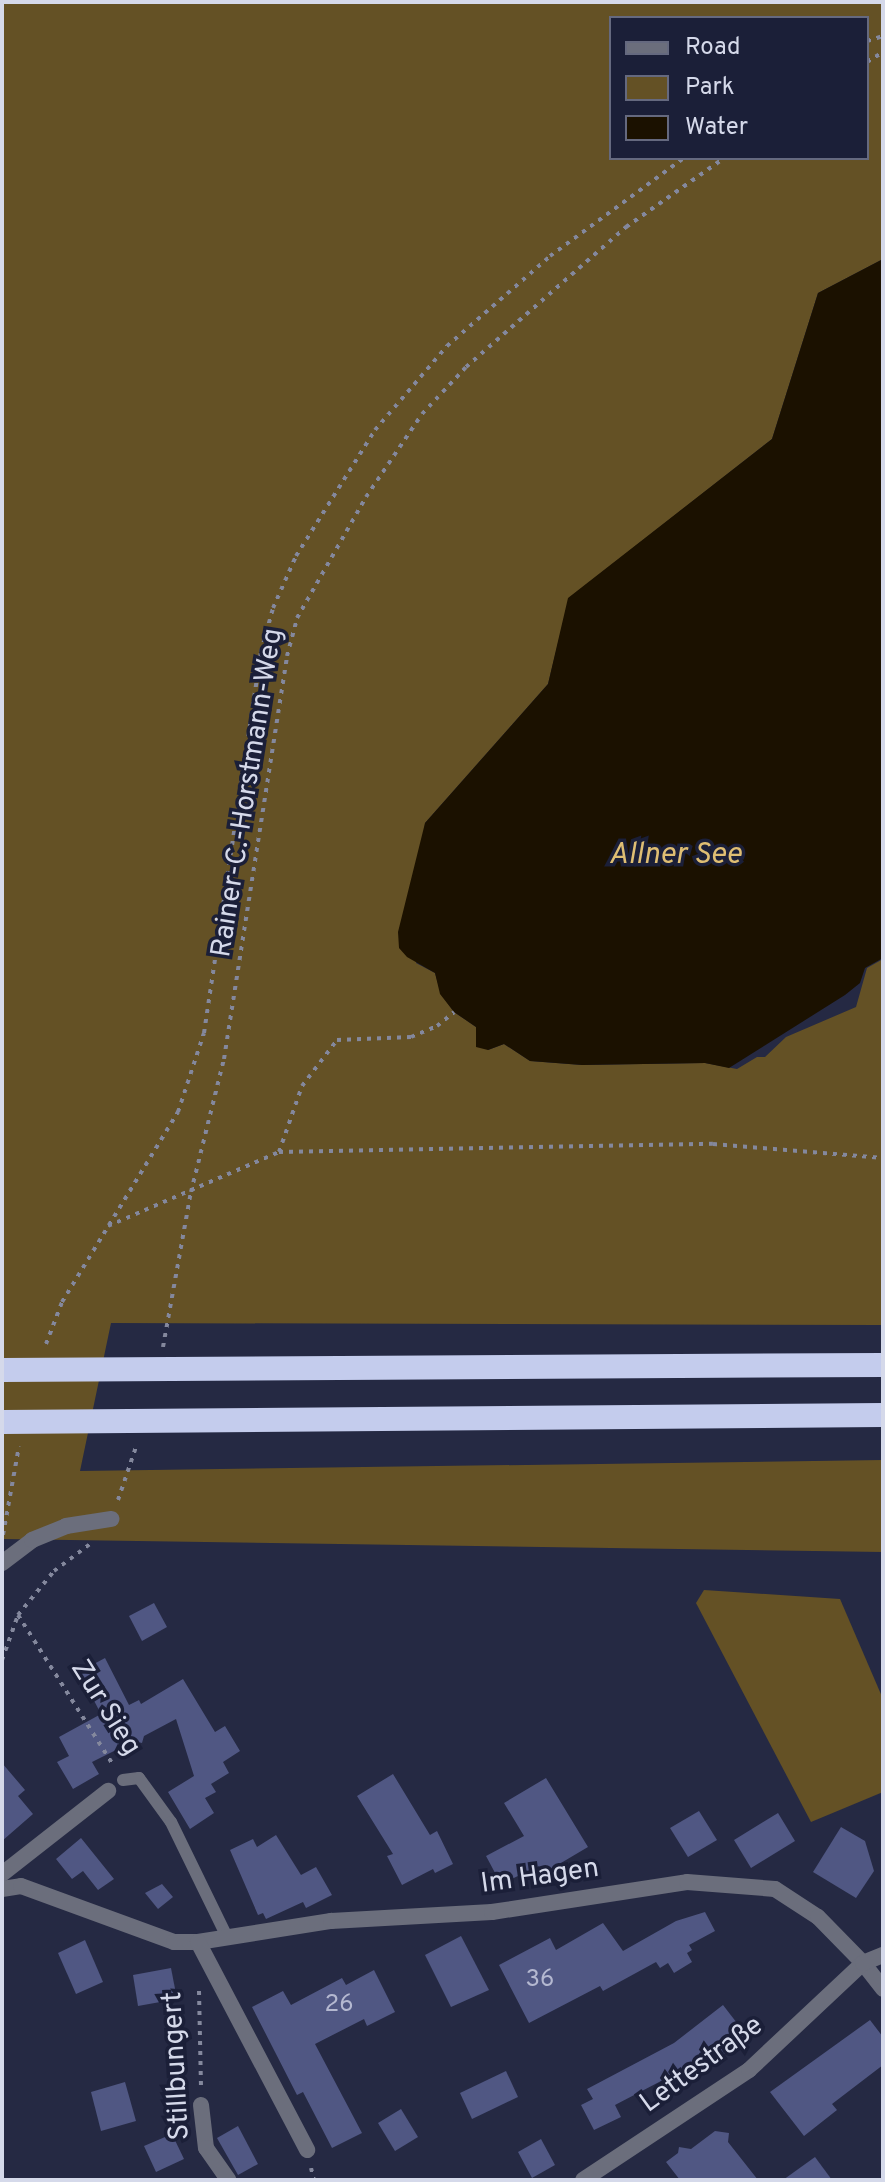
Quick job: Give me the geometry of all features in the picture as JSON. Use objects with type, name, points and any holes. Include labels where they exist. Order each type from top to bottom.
[{"type":"highway","points":[[2,1370],[883,1365]]},
{"type":"highway","points":[[2,1422],[883,1415]]},
{"type":"street","points":[[2,1563],[32,1540],[66,1526],[111,1519]]},
{"type":"street","points":[[2,1874],[108,1791]]},
{"type":"street","name":"Im Hagen","points":[[2,1889],[21,1886],[174,1942],[198,1942],[331,1921],[492,1912],[687,1882],[775,1889],[818,1917],[863,1963],[883,1989]]},
{"type":"street","points":[[198,1942],[307,2150]]},
{"type":"street","name":"Lettestraße","points":[[583,2180],[749,2070],[863,1963],[883,1955]]},
{"type":"street","name":"Stillbungert","points":[[201,2105],[206,2148],[228,2180]]},
{"type":"lane","name":"Zur Sieg","points":[[123,1780],[139,1778],[171,1822],[227,1937]]},
{"type":"path","points":[[43,1352],[62,1302],[178,1112],[204,1033],[261,652],[273,608],[296,556],[375,430],[447,346],[550,256],[681,160]]},
{"type":"path","name":"Rainer-C.-Horstmann-Weg","points":[[171,1316],[191,1192],[224,1059],[287,656],[297,618],[313,585],[366,497],[422,414],[466,367],[626,227],[721,160]]},
{"type":"path","points":[[279,1152],[302,1086],[337,1040],[411,1037],[437,1026],[454,1012]]},
{"type":"path","points":[[106,1227],[191,1192],[207,1180],[279,1152],[713,1144],[883,1158]]},
{"type":"path","points":[[2,1545],[20,1439]]},
{"type":"path","points":[[2,1660],[18,1615],[54,1571],[85,1550],[111,1519],[133,1456]]},
{"type":"path","name":"Zur Sieg","points":[[18,1615],[123,1780]]},
{"type":"path","name":"Stillbungert","points":[[199,1986],[201,2105]]},
{"type":"green space","points":[[2,2],[883,2],[883,259],[818,293],[772,439],[569,598],[548,684],[425,823],[416,963],[435,973],[441,994],[454,1012],[476,1027],[488,1050],[504,1044],[530,1061],[582,1065],[705,1063],[737,1069],[757,1057],[765,1057],[786,1037],[856,1007],[867,968],[883,959],[883,1325],[111,1323],[80,1471],[883,1460],[883,1552],[2,1539]]},
{"type":"green space","points":[[704,1590],[840,1599],[883,1699],[883,1792],[811,1822],[696,1603]]},
{"type":"water","name":"Allner See","points":[[883,259],[883,958],[865,968],[860,983],[845,995],[729,1068],[705,1063],[582,1065],[530,1061],[504,1044],[488,1050],[476,1047],[476,1027],[454,1012],[440,994],[435,973],[407,957],[399,948],[398,932],[425,823],[548,684],[568,598],[772,439],[818,293]]},
{"type":"building","points":[[154,1603],[167,1627],[142,1641],[129,1616]]},
{"type":"building","points":[[105,1658],[129,1705],[139,1700],[141,1704],[183,1679],[215,1732],[225,1726],[240,1751],[223,1762],[229,1773],[211,1784],[216,1792],[205,1798],[214,1813],[190,1829],[168,1792],[194,1776],[176,1719],[144,1736],[142,1743],[134,1741],[92,1762],[99,1774],[73,1789],[57,1762],[69,1756],[59,1737],[101,1714],[79,1672]]},
{"type":"building","points":[[2,1763],[25,1790],[18,1796],[33,1814],[2,1841]]},
{"type":"building","points":[[393,1774],[430,1835],[437,1831],[453,1864],[435,1873],[433,1869],[402,1885],[387,1856],[393,1854],[357,1796]]},
{"type":"building","points":[[546,1778],[588,1847],[544,1873],[539,1866],[501,1884],[486,1856],[524,1836],[504,1803]]},
{"type":"building","points":[[699,1811],[717,1840],[688,1857],[670,1828]]},
{"type":"building","points":[[778,1813],[795,1841],[751,1868],[734,1840]]},
{"type":"building","points":[[841,1827],[865,1841],[874,1871],[856,1898],[813,1872]]},
{"type":"building","points":[[276,1835],[301,1875],[316,1867],[332,1895],[306,1908],[303,1902],[266,1919],[263,1913],[258,1915],[230,1850],[253,1839],[257,1847]]},
{"type":"building","points":[[81,1838],[114,1879],[98,1890],[83,1871],[72,1879],[56,1859]]},
{"type":"building","points":[[162,1884],[173,1897],[158,1909],[145,1893]]},
{"type":"building","points":[[705,1912],[715,1931],[689,1945],[692,1950],[687,1953],[692,1962],[674,1973],[668,1963],[660,1968],[656,1962],[603,1991],[600,1986],[529,2023],[499,1965],[550,1938],[556,1950],[603,1923],[623,1951],[676,1921]]},
{"type":"building","points":[[461,1936],[489,1990],[451,2007],[425,1955]]},
{"type":"building","points":[[85,1940],[103,1982],[76,1994],[58,1953]]},
{"type":"building","points":[[171,1968],[177,1999],[138,2006],[133,1975]]},
{"type":"building","points":[[374,1970],[395,2012],[367,2026],[364,2019],[315,2044],[362,2133],[332,2148],[303,2092],[297,2095],[252,2007],[283,1991],[291,2005],[342,1978],[346,1985]]},
{"type":"building","points":[[723,2005],[747,2036],[718,2059],[666,2086],[663,2080],[615,2105],[621,2117],[594,2130],[581,2105],[593,2099],[587,2089],[674,2043]]},
{"type":"building","points":[[870,2020],[883,2037],[883,2065],[832,2104],[837,2110],[804,2136],[770,2092]]},
{"type":"building","points":[[506,2071],[518,2097],[472,2119],[460,2093]]},
{"type":"building","points":[[125,2082],[136,2121],[101,2131],[91,2092]]},
{"type":"building","points":[[401,2109],[418,2137],[395,2151],[378,2123]]},
{"type":"building","points":[[238,2126],[258,2164],[238,2175],[217,2138]]},
{"type":"building","points":[[715,2131],[729,2133],[728,2142],[758,2180],[680,2180],[666,2162],[678,2153],[679,2147],[691,2149]]},
{"type":"building","points":[[172,2134],[184,2159],[156,2172],[144,2146]]},
{"type":"building","points":[[541,2139],[555,2165],[532,2178],[518,2152]]},
{"type":"building","points":[[815,2157],[832,2180],[783,2180]]}]
